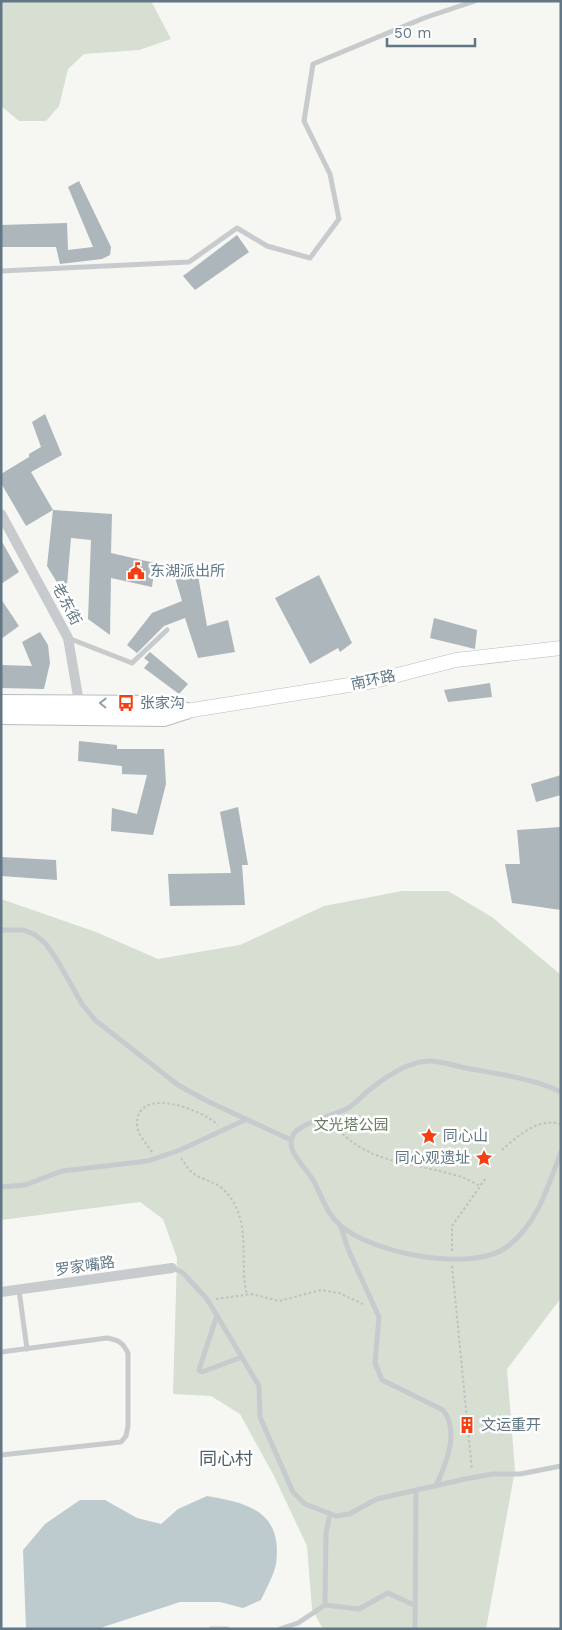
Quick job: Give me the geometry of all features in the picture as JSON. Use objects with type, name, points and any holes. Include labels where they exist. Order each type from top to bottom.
[{"type":"main road","name":"南环路","points":[[1,716],[165,704],[186,711],[374,681],[456,660],[561,648]]},
{"type":"main road","name":"南环路","points":[[1,703],[80,710]]},
{"type":"street","name":"老东街","points":[[1,514],[68,638],[80,710]]},
{"type":"street","name":"罗家嘴路","points":[[1,1292],[172,1268]]},
{"type":"lane","points":[[1,271],[189,262],[236,228],[267,246],[310,258],[339,219],[330,174],[304,121],[313,64],[424,18],[475,1]]},
{"type":"lane","points":[[68,638],[132,663],[167,630]]},
{"type":"lane","points":[[1,930],[23,930],[34,934],[46,944],[58,960],[82,1004],[95,1020],[178,1085],[245,1120],[291,1140]]},
{"type":"lane","points":[[560,1154],[536,1215],[510,1245],[494,1254],[452,1260],[428,1259],[359,1238],[341,1226],[328,1213],[313,1180],[292,1149],[291,1140],[295,1133],[306,1125],[350,1107],[386,1078],[414,1064],[432,1061],[551,1087],[561,1092]]},
{"type":"lane","points":[[1,1186],[25,1185],[62,1171],[156,1158],[177,1151],[245,1120]]},
{"type":"lane","points":[[341,1226],[348,1249],[379,1317],[375,1363],[382,1380],[443,1410],[449,1417],[449,1454],[436,1486]]},
{"type":"lane","points":[[172,1268],[182,1272],[209,1303],[259,1386],[260,1417],[293,1492],[305,1504],[336,1516],[349,1514],[377,1499],[472,1478],[520,1474],[561,1466]]},
{"type":"lane","points":[[19,1290],[27,1349]]},
{"type":"lane","points":[[217,1315],[199,1370],[202,1372],[242,1357]]},
{"type":"lane","points":[[1,1352],[107,1338],[118,1340],[124,1344],[128,1353],[126,1436],[121,1442],[1,1455]]},
{"type":"lane","points":[[415,1629],[416,1491]]},
{"type":"lane","points":[[325,1605],[326,1533],[330,1514]]},
{"type":"lane","points":[[280,1629],[298,1623],[325,1605],[360,1609],[388,1593],[414,1605]]},
{"type":"lane","points":[[211,1629],[227,1629]]},
{"type":"path","points":[[156,1158],[140,1134],[137,1124],[146,1106],[155,1102],[164,1102],[205,1116],[223,1130]]},
{"type":"path","points":[[327,1117],[341,1134],[367,1151],[391,1162],[456,1175],[480,1186]]},
{"type":"path","points":[[502,1150],[521,1134],[540,1123],[561,1124]]},
{"type":"path","points":[[177,1151],[191,1173],[223,1189],[232,1201],[243,1229],[246,1248],[243,1278],[246,1295]]},
{"type":"path","points":[[472,1478],[452,1260],[452,1226],[486,1178]]},
{"type":"path","points":[[209,1303],[219,1297],[246,1295],[279,1301],[321,1290],[339,1293],[375,1307]]},
{"type":"green space","points":[[1,1],[151,1],[171,39],[139,50],[84,54],[68,69],[59,106],[46,121],[19,121],[1,106]]},
{"type":"green space","name":"文光塔公园","points":[[402,891],[448,891],[492,917],[561,975],[561,1298],[507,1369],[515,1470],[486,1629],[323,1629],[312,1609],[307,1546],[274,1476],[240,1414],[211,1396],[173,1394],[177,1258],[163,1219],[140,1202],[1,1220],[1,899],[96,932],[158,959],[240,945],[324,906]]},
{"type":"shaded area","points":[[207,1496],[236,1502],[249,1507],[260,1513],[268,1521],[274,1532],[277,1546],[276,1564],[261,1600],[243,1608],[220,1602],[180,1602],[97,1629],[26,1629],[23,1550],[45,1524],[80,1500],[105,1500],[137,1518],[161,1524],[178,1509]]},
{"type":"building","points":[[79,181],[111,247],[110,255],[102,259],[60,264],[56,247],[1,247],[1,225],[67,223],[68,250],[93,247],[68,187]]},
{"type":"building","points":[[237,235],[249,252],[195,290],[183,276]]},
{"type":"building","points":[[45,414],[62,455],[31,472],[53,510],[26,526],[1,483],[1,474],[29,457],[29,454],[41,447],[32,422]]},
{"type":"building","points":[[53,510],[112,514],[111,553],[155,563],[152,587],[111,578],[110,635],[88,619],[91,540],[71,538],[66,597],[47,566]]},
{"type":"building","points":[[1,540],[19,572],[1,584]]},
{"type":"building","points":[[197,570],[207,626],[228,620],[235,652],[198,658],[185,618],[164,626],[137,653],[127,645],[152,613],[182,601],[174,574]]},
{"type":"building","points":[[319,575],[352,643],[340,652],[338,648],[310,664],[275,598]]},
{"type":"building","points":[[1,599],[19,626],[1,639]]},
{"type":"building","points":[[434,618],[477,630],[475,649],[430,638]]},
{"type":"building","points":[[40,632],[48,645],[50,663],[44,689],[1,688],[1,665],[32,666],[22,642]]},
{"type":"building","points":[[150,652],[188,684],[179,694],[144,668],[149,662],[144,658]]},
{"type":"building","points":[[490,683],[492,697],[448,702],[444,690]]},
{"type":"building","points":[[79,741],[117,745],[117,749],[164,749],[166,784],[153,835],[111,831],[112,808],[137,814],[147,775],[122,774],[122,766],[78,761]]},
{"type":"building","points":[[561,775],[561,795],[536,802],[531,784]]},
{"type":"building","points":[[238,807],[248,865],[242,865],[245,905],[170,906],[168,874],[231,873],[220,812]]},
{"type":"building","points":[[561,827],[561,910],[512,903],[505,864],[520,864],[517,830]]},
{"type":"building","points":[[1,857],[56,860],[57,880],[1,876]]},
{"type":"place","name":"东湖派出所","points":[[136,571]]},
{"type":"place","name":"张家沟","points":[[126,703]]},
{"type":"place","name":"同心山","points":[[429,1136]]},
{"type":"place","name":"同心观遗址","points":[[484,1158]]},
{"type":"place","name":"文运重开","points":[[467,1425]]},
{"type":"district","name":"同心村","points":[[226,1459]]}]
